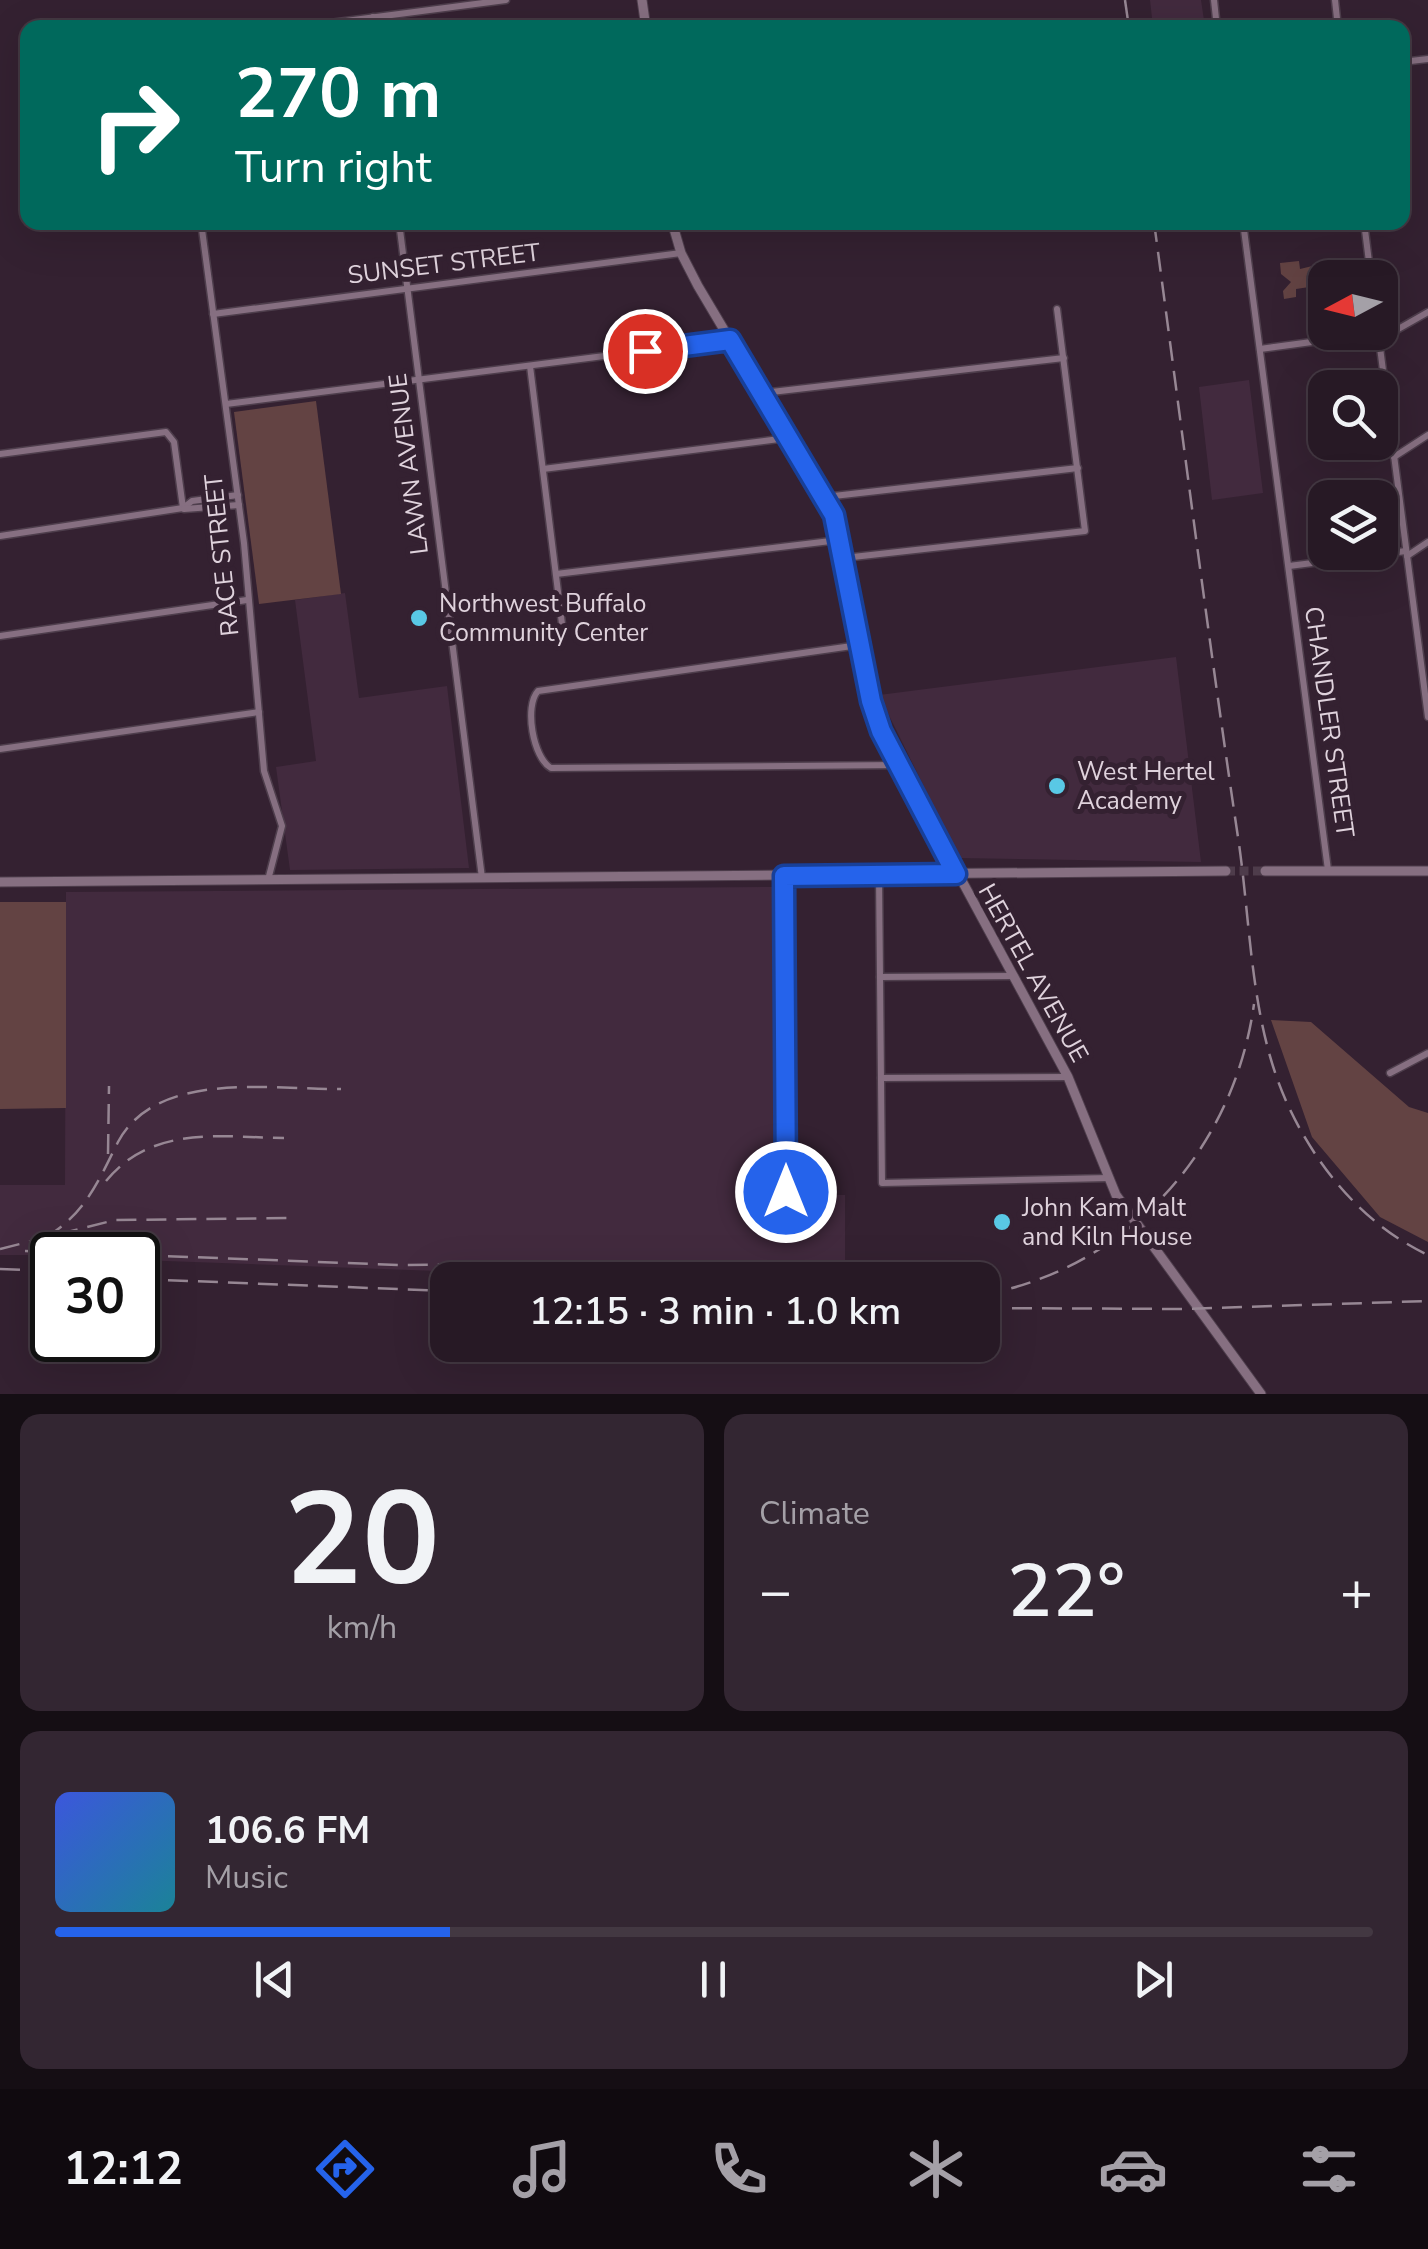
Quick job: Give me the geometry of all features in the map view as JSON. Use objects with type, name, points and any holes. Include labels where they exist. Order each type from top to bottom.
[{"type":"main road","name":"HERTEL AVENUE","points":[[674,230],[681,253],[824,496],[840,540],[871,701],[898,765],[1068,1077],[1109,1178],[1132,1219],[1261,1394]]},
{"type":"main road","points":[[0,882],[1226,871]]},
{"type":"main road","points":[[1265,871],[1428,871]]},
{"type":"street","points":[[351,20],[506,0]]},
{"type":"street","name":"RACE STREET","points":[[202,230],[238,495],[264,770],[282,826],[268,881]]},
{"type":"street","name":"LAWN AVENUE","points":[[400,230],[482,879]]},
{"type":"street","name":"CHANDLER STREET","points":[[1244,230],[1328,870]]},
{"type":"street","points":[[1365,230],[1369,260]]},
{"type":"street","name":"SUNSET STREET","points":[[213,314],[681,253]]},
{"type":"street","points":[[844,558],[1085,530],[1058,309]]},
{"type":"street","points":[[1398,326],[1428,312]]},
{"type":"street","points":[[226,404],[730,340]]},
{"type":"street","points":[[1260,349],[1308,344]]},
{"type":"street","points":[[762,394],[1064,358]]},
{"type":"street","points":[[530,366],[562,624]]},
{"type":"street","points":[[0,454],[166,432],[174,442],[183,508]]},
{"type":"street","points":[[1398,454],[1428,435]]},
{"type":"street","points":[[543,469],[788,438]]},
{"type":"street","points":[[1394,460],[1428,717]]},
{"type":"street","points":[[824,496],[1078,468]]},
{"type":"street","points":[[183,508],[192,501],[238,495]]},
{"type":"street","points":[[0,536],[183,508],[239,505]]},
{"type":"street","points":[[556,574],[840,540]]},
{"type":"street","points":[[1288,566],[1407,554],[1428,542]]},
{"type":"street","points":[[0,636],[247,600]]},
{"type":"street","points":[[859,645],[535,693],[531,703],[542,764],[550,768],[898,765]]},
{"type":"street","points":[[0,749],[259,712]]},
{"type":"street","points":[[784,876],[786,1192]]},
{"type":"street","points":[[878,876],[882,1182],[1109,1178]]},
{"type":"street","points":[[880,977],[1011,976]]},
{"type":"street","points":[[1390,1073],[1428,1052]]},
{"type":"street","points":[[881,1078],[1068,1077]]},
{"type":"shaded area","points":[[1150,0],[1201,0],[1204,20],[1152,20]]},
{"type":"shaded area","points":[[1299,261],[1300,269],[1308,267],[1308,287],[1296,289],[1296,297],[1284,299],[1283,291],[1291,282],[1281,274],[1280,263]]},
{"type":"shaded area","points":[[1249,380],[1263,493],[1212,500],[1199,387]]},
{"type":"shaded area","points":[[316,401],[341,594],[259,604],[234,412]]},
{"type":"shaded area","points":[[345,593],[359,698],[447,686],[469,868],[290,870],[276,767],[316,761],[295,600]]},
{"type":"shaded area","name":"West Hertel Academy","points":[[1176,657],[1201,862],[959,858],[879,695]]},
{"type":"shaded area","points":[[775,887],[777,1194],[845,1195],[845,1262],[430,1262],[430,1271],[160,1261],[160,1232],[30,1232],[30,1255],[0,1255],[0,1185],[65,1185],[66,892]]},
{"type":"shaded area","points":[[0,902],[66,902],[66,1108],[0,1109]]},
{"type":"shaded area","points":[[1271,1020],[1311,1022],[1409,1107],[1428,1113],[1428,1242],[1380,1217],[1312,1137]]},
{"type":"tunnel","points":[[1226,871],[1265,871]]},
{"type":"railway","points":[[1125,0],[1128,20]]},
{"type":"railway","points":[[1155,230],[1254,976],[1266,1041],[1287,1103],[1327,1171],[1383,1228],[1428,1255]]},
{"type":"railway","points":[[1000,1290],[1035,1281],[1084,1259],[1127,1229],[1166,1194],[1198,1153],[1224,1107],[1243,1057],[1254,1004]]},
{"type":"railway","points":[[108,1154],[109,1086]]},
{"type":"railway","points":[[54,1232],[80,1208],[136,1119],[160,1103],[219,1088],[341,1089]]},
{"type":"railway","points":[[106,1181],[124,1163],[165,1143],[211,1136],[284,1138]]},
{"type":"railway","points":[[0,1249],[115,1220],[294,1218]]},
{"type":"railway","points":[[25,1251],[30,1251]]},
{"type":"railway","points":[[160,1256],[430,1265]]},
{"type":"railway","points":[[0,1269],[30,1270]]},
{"type":"railway","points":[[160,1280],[430,1290]]},
{"type":"railway","points":[[1000,1308],[1183,1309],[1428,1301]]},
{"type":"place","name":"Northwest Buffalo Community Center","points":[[419,618]]},
{"type":"place","name":"West Hertel Academy","points":[[1057,786]]},
{"type":"place","name":"John Kam Malt and Kiln House","points":[[1002,1222]]},
{"type":"route","points":[[645,351],[730,340],[824,496],[838,526],[860,649],[881,731],[956,874],[784,876],[786,1192]]}]
